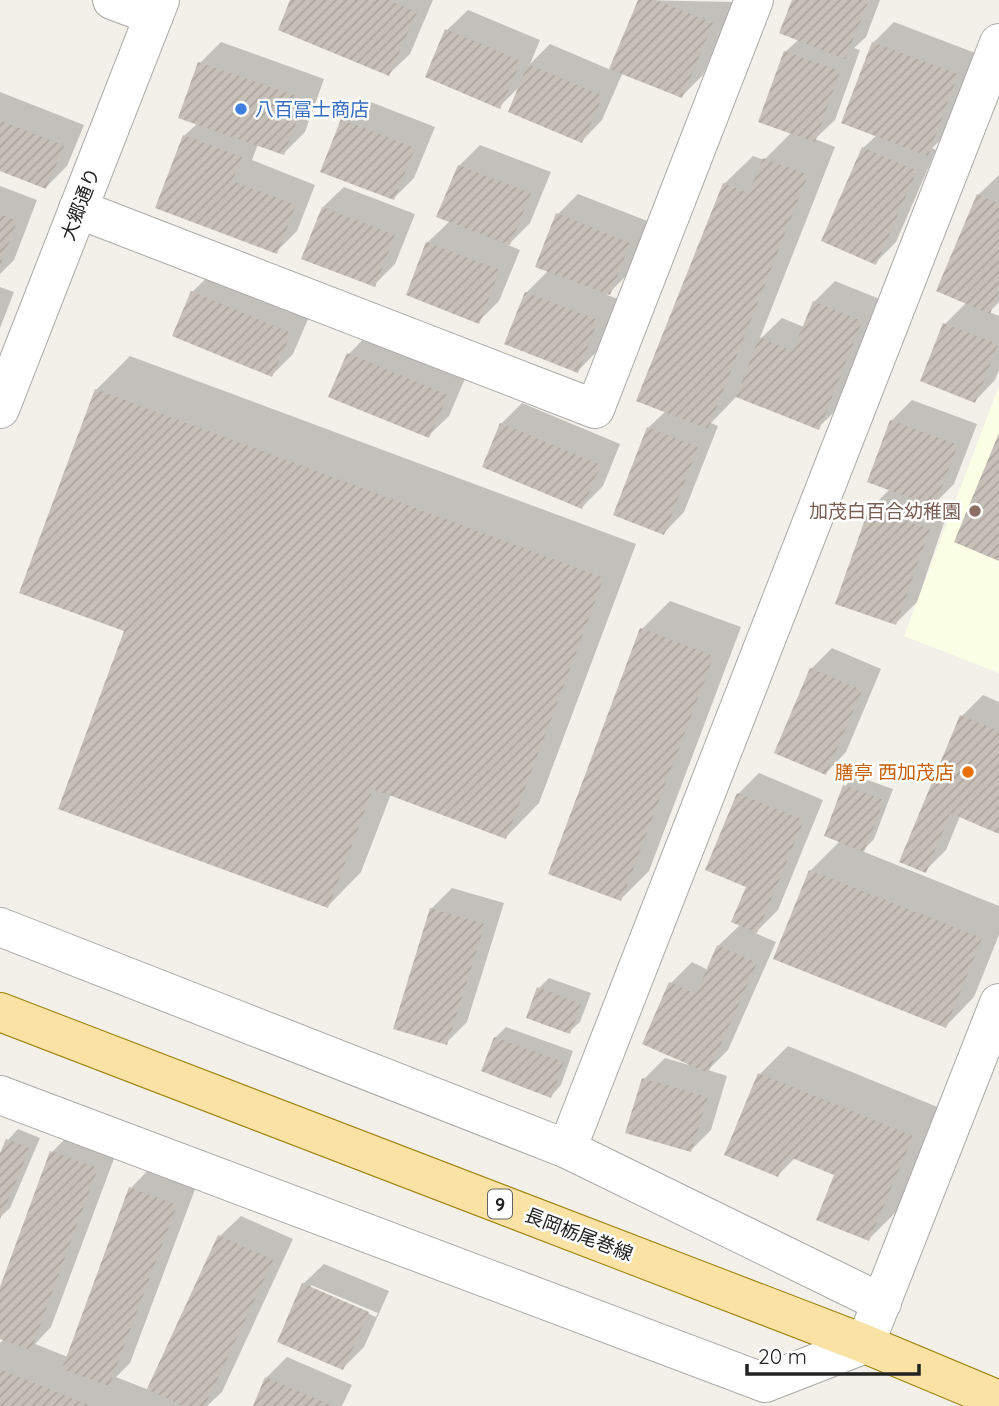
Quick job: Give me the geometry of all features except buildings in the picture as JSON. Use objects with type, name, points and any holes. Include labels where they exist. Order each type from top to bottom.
[{"type":"main road","name":"長岡栃尾巻線","points":[[0,1012],[866,1344],[999,1400]]},
{"type":"street","points":[[112,0],[157,8]]},
{"type":"street","points":[[78,209],[595,409],[754,0]]},
{"type":"street","name":"大郷通り","points":[[0,409],[157,8]]},
{"type":"street","points":[[567,1149],[999,43]]},
{"type":"street","points":[[0,927],[567,1149],[881,1303]]},
{"type":"street","points":[[0,1095],[765,1382],[866,1344],[999,1003]]},
{"type":"shaded area","name":"加茂白百合幼稚園","points":[[999,386],[999,673],[904,636]]},
{"type":"place","name":"八百冨士商店","points":[[241,109]]},
{"type":"place","name":"加茂白百合幼稚園","points":[[975,511]]},
{"type":"place","name":"膳亭 西加茂店","points":[[968,772]]}]
